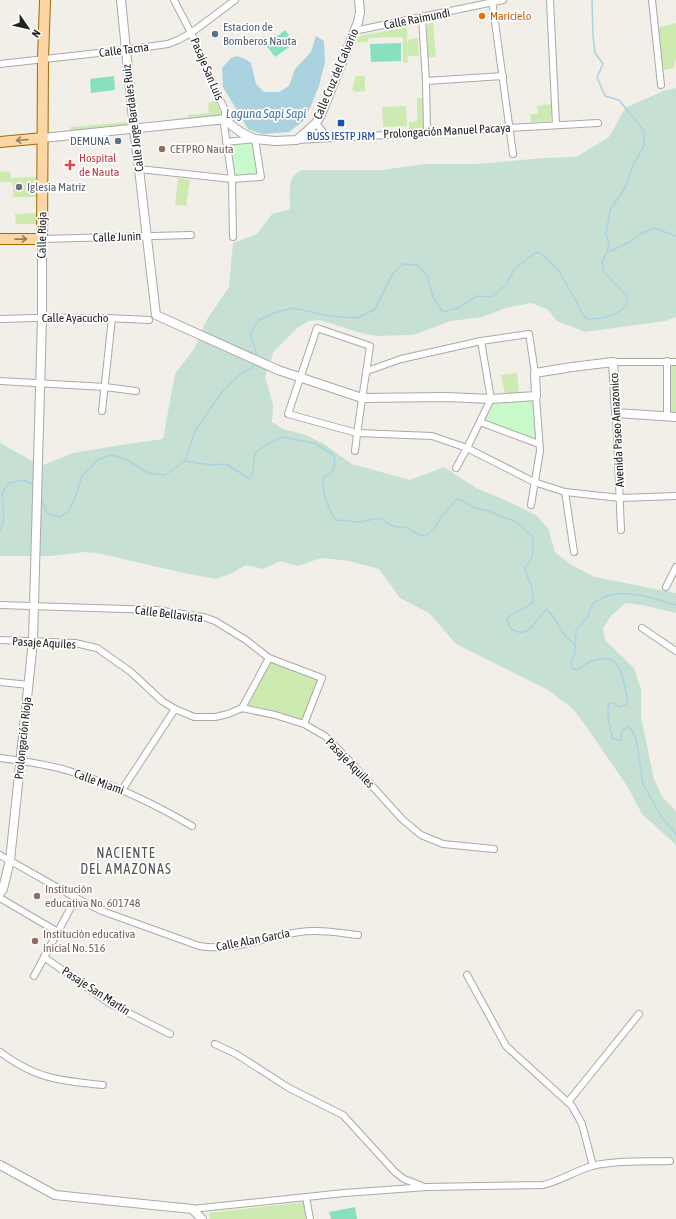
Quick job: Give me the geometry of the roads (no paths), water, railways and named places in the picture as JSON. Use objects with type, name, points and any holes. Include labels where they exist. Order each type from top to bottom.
[{"type":"main road","name":"Calle Rioja","points":[[42,239],[43,59],[45,0]]},
{"type":"main road","points":[[0,142],[43,138]]},
{"type":"main road","points":[[0,239],[42,239]]},
{"type":"street","name":"Calle Jorge Bardales Ruiz","points":[[121,0],[125,50],[156,315],[278,370],[300,377]]},
{"type":"street","name":"Pasaje San Luis","points":[[174,0],[191,33],[225,111],[224,125],[232,180],[233,237]]},
{"type":"street","name":"Calle Tacna","points":[[0,64],[168,44],[191,33],[235,0]]},
{"type":"street","name":"Calle Cruz del Calvario","points":[[297,140],[316,123],[325,106],[354,31],[360,12],[359,0]]},
{"type":"street","name":"Calle Raimundi","points":[[354,31],[422,18],[492,1],[503,0]]},
{"type":"street","points":[[550,0],[556,125]]},
{"type":"street","points":[[652,0],[661,85]]},
{"type":"street","points":[[492,1],[513,154]]},
{"type":"street","points":[[422,18],[426,81],[427,132]]},
{"type":"street","points":[[426,81],[503,76]]},
{"type":"street","points":[[43,138],[226,119],[231,125],[242,133],[255,139]]},
{"type":"street","points":[[316,123],[327,137]]},
{"type":"street","name":"Prolongación Manuel Pacaya","points":[[297,140],[327,137],[598,123]]},
{"type":"street","points":[[140,169],[232,180],[261,177],[255,139]]},
{"type":"street","points":[[226,142],[255,139],[275,141],[297,140]]},
{"type":"street","name":"Calle Junin","points":[[42,239],[191,235]]},
{"type":"street","name":"Calle Rioja","points":[[35,582],[39,382],[42,318],[42,239]]},
{"type":"street","points":[[102,411],[112,318]]},
{"type":"street","name":"Calle Ayacucho","points":[[0,319],[112,318],[149,320]]},
{"type":"street","points":[[355,451],[357,432],[370,346],[317,328],[288,414],[357,432],[432,436],[467,448],[534,482],[565,492],[620,498]]},
{"type":"street","points":[[367,371],[402,359],[481,341],[529,334],[535,373],[540,444],[532,505]]},
{"type":"street","points":[[456,468],[491,399],[481,341]]},
{"type":"street","points":[[535,373],[613,362],[676,362]]},
{"type":"street","name":"Avenida Paseo Amazonico","points":[[613,362],[622,530]]},
{"type":"street","points":[[666,362],[667,415]]},
{"type":"street","points":[[300,377],[362,398],[447,397],[491,399],[536,396]]},
{"type":"street","points":[[0,380],[105,387],[136,391]]},
{"type":"street","points":[[616,413],[676,416]]},
{"type":"street","points":[[480,422],[540,444]]},
{"type":"street","points":[[565,492],[574,552]]},
{"type":"street","name":"Avenida Paseo Amazonico","points":[[620,498],[676,496]]},
{"type":"street","points":[[666,587],[676,567]]},
{"type":"street","name":"Prolongación Rioja","points":[[0,893],[3,889],[10,860],[33,641],[35,582]]},
{"type":"street","name":"Calle Bellavista","points":[[0,604],[156,610],[204,617],[246,640],[269,658],[322,678],[304,724]]},
{"type":"street","points":[[642,628],[676,651]]},
{"type":"street","name":"Pasaje Aquiles","points":[[0,640],[75,643],[97,648],[131,672],[162,701],[175,709],[194,717],[203,718],[228,714],[242,708],[275,715],[304,724],[325,736],[344,754],[402,819],[420,835],[443,844],[494,849]]},
{"type":"street","points":[[242,708],[269,658]]},
{"type":"street","points":[[0,682],[29,685]]},
{"type":"street","points":[[122,790],[175,709]]},
{"type":"street","name":"Calle Miami","points":[[0,758],[68,771],[122,790],[164,810],[192,826]]},
{"type":"street","name":"Calle Alan García","points":[[0,854],[76,898],[102,911],[193,944],[210,948],[250,943],[299,932],[317,930],[358,935]]},
{"type":"street","points":[[0,898],[58,932]]},
{"type":"street","points":[[34,976],[76,898]]},
{"type":"street","name":"Pasaje San Martín","points":[[44,957],[109,1003],[170,1034]]},
{"type":"street","points":[[467,975],[506,1046],[572,1106],[582,1124],[593,1166]]},
{"type":"street","points":[[568,1102],[639,1014]]},
{"type":"street","points":[[215,1044],[236,1054],[289,1088],[343,1115],[404,1179],[427,1187]]},
{"type":"street","points":[[0,1052],[12,1061],[53,1078],[102,1085]]},
{"type":"street","points":[[0,1165],[55,1195],[192,1208],[427,1187],[543,1186],[554,1183],[576,1172],[593,1166],[619,1163],[670,1162]]},
{"type":"street","points":[[306,1197],[310,1219]]},
{"type":"street","points":[[192,1208],[202,1219]]},
{"type":"water","name":"Laguna Sapi Sapi","points":[[316,36],[324,41],[325,62],[319,86],[303,121],[289,132],[262,134],[248,129],[223,87],[222,68],[231,58],[237,56],[245,59],[251,63],[256,84],[264,92],[279,92],[289,86],[295,69],[311,52]]},
{"type":"waterway","points":[[592,0],[595,53],[603,64],[597,77],[605,96],[619,100],[644,131],[644,146],[633,165],[625,188],[610,210],[606,234],[609,245],[607,252]]},
{"type":"waterway","points":[[257,358],[250,334],[259,320],[274,313],[293,308],[330,316],[357,318],[375,309],[393,273],[403,264],[417,265],[427,275],[433,297],[443,312],[458,308],[477,296],[491,297],[505,286],[514,270],[529,257],[538,252],[559,271],[582,313],[587,319],[608,317],[617,313],[626,306],[627,296],[604,272],[602,261],[607,253],[631,241],[640,234],[655,228],[676,236]]},
{"type":"waterway","points":[[40,495],[47,513],[60,517],[68,512],[75,498],[82,476],[98,460],[110,455],[124,458],[148,473],[165,475],[185,461],[195,431],[222,392],[239,375],[252,368],[255,363]]},
{"type":"waterway","points":[[185,461],[211,465],[226,464],[250,479],[253,472],[256,452],[282,437],[314,443],[334,455],[334,469],[331,473],[325,476],[323,486],[328,505],[336,520],[359,522],[380,518],[391,525],[406,527],[425,536],[434,529],[441,517],[457,499],[474,508],[486,510],[516,522],[533,537],[532,557],[525,568],[531,585],[534,601],[510,616],[507,619],[509,626],[518,632],[528,630],[546,610],[553,616],[564,634],[575,645],[575,653],[571,663],[573,669],[578,670],[588,663],[600,659],[608,659],[613,661],[618,666],[628,700],[626,705],[619,707],[613,703],[609,703],[608,716],[613,739],[621,740],[622,731],[629,726],[636,738],[643,784],[662,818],[676,834]]},
{"type":"waterway","points":[[0,530],[4,517],[2,493],[9,483],[23,480],[34,485]]},
{"type":"waterway","points":[[575,643],[576,630],[588,616],[593,603],[610,595],[635,594],[676,605]]},
{"type":"place","name":"Maricielo","points":[[482,16]]},
{"type":"place","name":"Estacion de Bomberos Nauta","points":[[215,34]]},
{"type":"place","name":"BUSS IESTP JRM","points":[[341,123]]},
{"type":"place","name":"DEMUNA","points":[[118,141]]},
{"type":"place","name":"CETPRO Nauta","points":[[162,149]]},
{"type":"place","name":"Hospital de Nauta","points":[[70,165]]},
{"type":"place","name":"Iglesia Matriz","points":[[19,187]]},
{"type":"place","name":"Institución educativa No. 601748","points":[[37,896]]},
{"type":"place","name":"Institución educativa inicial No. 516","points":[[35,941]]},
{"type":"district","name":"NACIENTE DEL AMAZONAS","points":[[126,862]]}]
